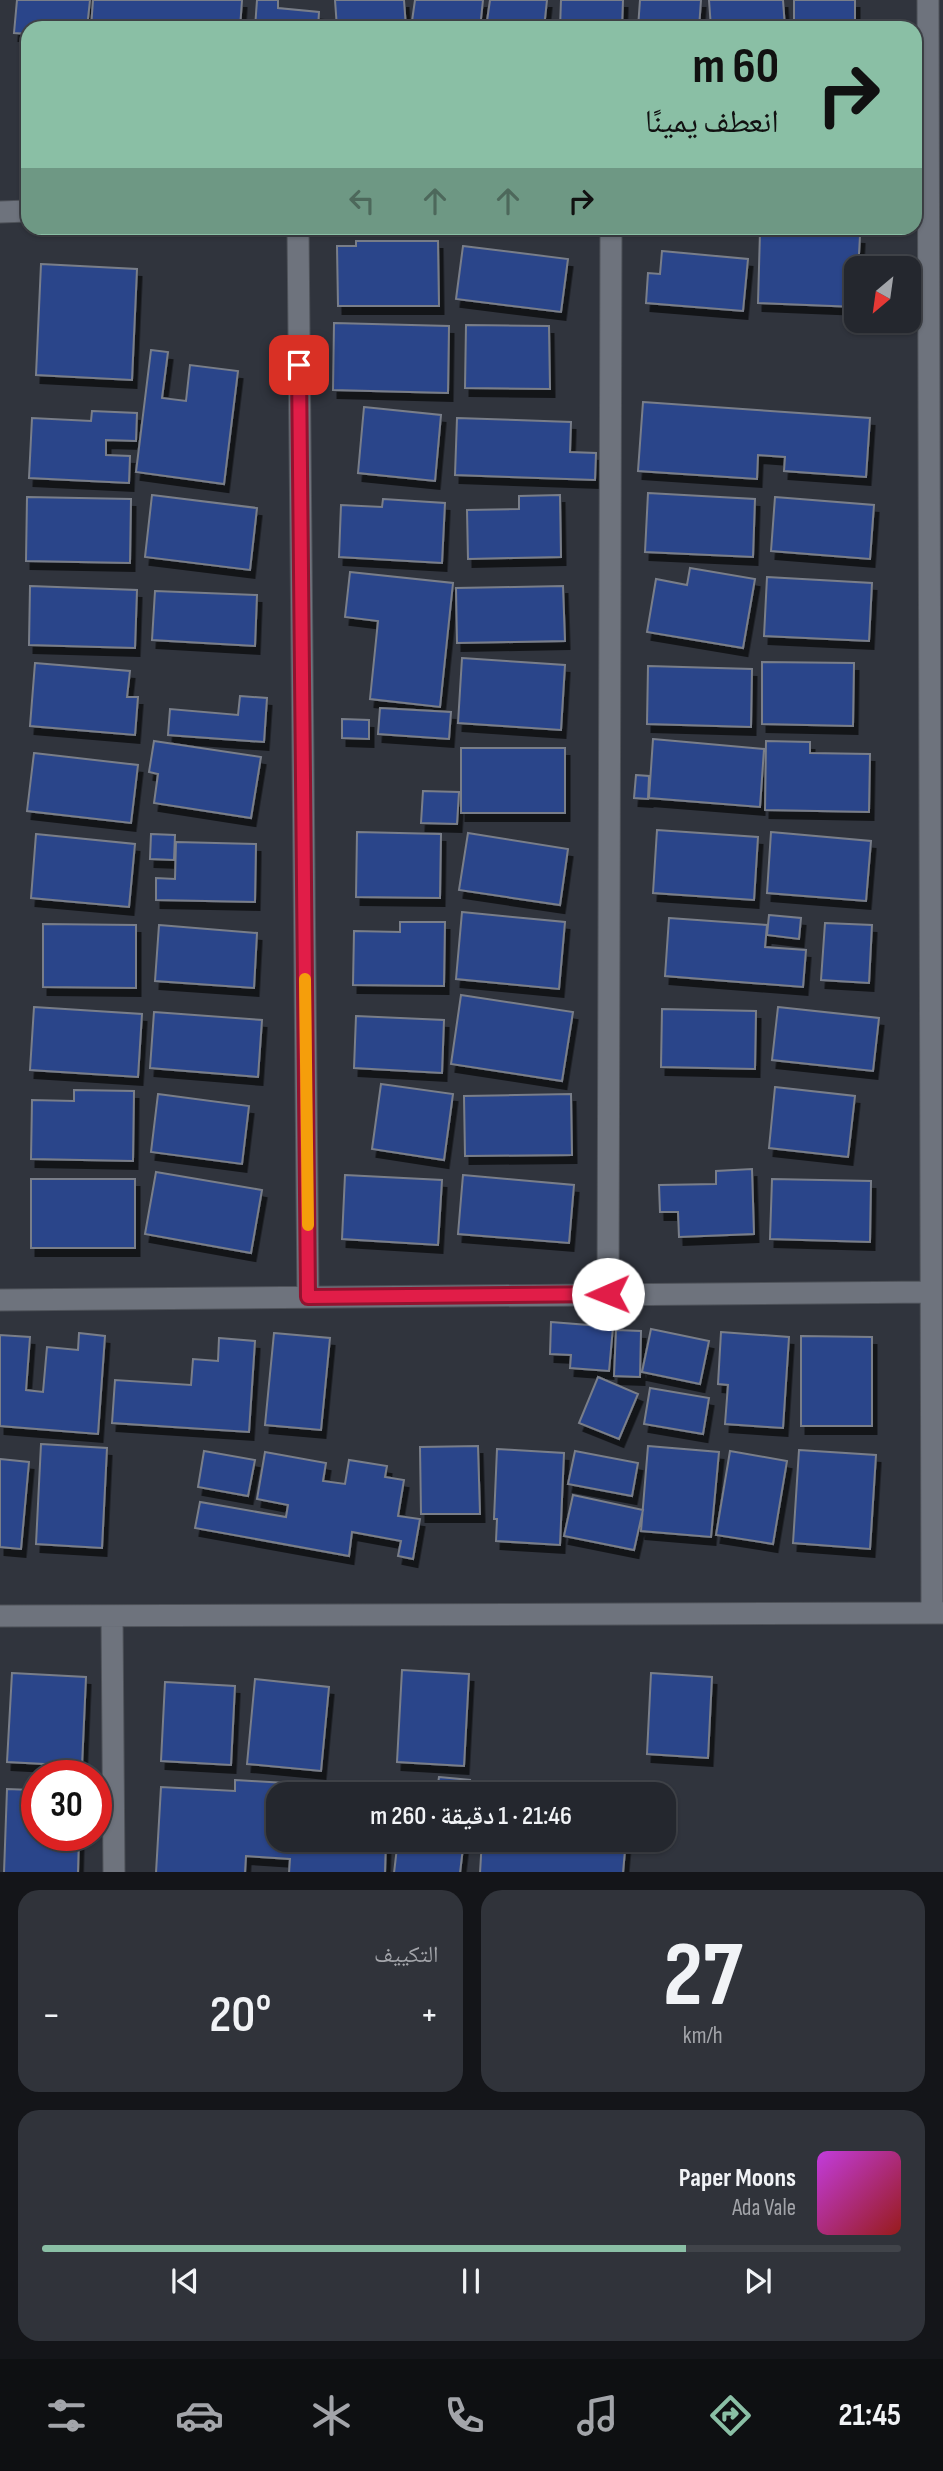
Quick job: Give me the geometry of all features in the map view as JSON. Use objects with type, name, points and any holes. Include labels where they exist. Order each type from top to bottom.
[{"type":"street","points":[[0,1616],[937,1613],[931,1292],[937,525],[922,196],[928,0]]},
{"type":"street","points":[[0,212],[21,211]]},
{"type":"street","points":[[298,235],[308,1297]]},
{"type":"street","points":[[608,1294],[611,235]]},
{"type":"street","points":[[0,1300],[931,1292]]},
{"type":"street","points":[[112,1616],[114,1872]]},
{"type":"building","points":[[17,0],[90,0],[88,21],[21,21],[21,34],[14,33]]},
{"type":"building","points":[[93,0],[242,0],[240,21],[92,21]]},
{"type":"building","points":[[257,0],[278,0],[278,8],[319,12],[318,21],[256,21]]},
{"type":"building","points":[[335,0],[404,0],[406,21],[336,21]]},
{"type":"building","points":[[415,0],[483,0],[481,21],[412,21]]},
{"type":"building","points":[[490,0],[547,0],[545,21],[487,21]]},
{"type":"building","points":[[561,0],[623,0],[622,21],[560,21]]},
{"type":"building","points":[[640,0],[701,0],[700,21],[638,21]]},
{"type":"building","points":[[709,0],[783,0],[784,21],[710,21]]},
{"type":"building","points":[[794,0],[855,0],[855,21],[794,21]]},
{"type":"building","points":[[760,235],[860,236],[859,256],[844,256],[844,307],[758,303]]},
{"type":"building","points":[[356,241],[438,241],[439,306],[338,306],[337,246],[356,246]]},
{"type":"building","points":[[463,246],[568,259],[561,312],[456,299]]},
{"type":"building","points":[[662,251],[748,259],[743,311],[646,303],[648,273],[660,274]]},
{"type":"building","points":[[41,264],[137,269],[132,380],[36,375]]},
{"type":"building","points":[[334,323],[449,326],[448,393],[333,390]]},
{"type":"building","points":[[466,325],[549,326],[550,389],[465,388]]},
{"type":"building","points":[[151,350],[168,352],[162,398],[186,401],[190,365],[238,371],[224,484],[136,472]]},
{"type":"building","points":[[643,402],[870,418],[866,477],[784,471],[785,457],[758,455],[757,479],[638,471]]},
{"type":"building","points":[[364,407],[441,415],[435,481],[358,473]]},
{"type":"building","points":[[92,411],[137,413],[136,441],[106,440],[106,455],[130,456],[129,483],[29,478],[32,418],[91,421]]},
{"type":"building","points":[[457,418],[571,422],[570,452],[596,453],[595,480],[455,475]]},
{"type":"building","points":[[648,493],[755,499],[753,557],[645,552]]},
{"type":"building","points":[[152,495],[257,508],[250,570],[145,557]]},
{"type":"building","points":[[560,495],[561,557],[468,559],[467,510],[519,509],[519,496]]},
{"type":"building","points":[[27,497],[131,499],[130,563],[26,561]]},
{"type":"building","points":[[775,497],[874,505],[870,559],[771,551]]},
{"type":"building","points":[[383,499],[445,503],[442,563],[339,557],[341,505],[382,507]]},
{"type":"building","points":[[690,568],[755,579],[743,648],[647,632],[656,579],[687,585]]},
{"type":"building","points":[[350,572],[453,583],[440,707],[370,699],[378,621],[345,617]]},
{"type":"building","points":[[767,577],[872,583],[869,641],[764,636]]},
{"type":"building","points":[[30,586],[137,590],[135,648],[29,645]]},
{"type":"building","points":[[563,586],[565,641],[457,643],[456,588]]},
{"type":"building","points":[[155,591],[257,595],[255,646],[152,640]]},
{"type":"building","points":[[462,658],[565,665],[561,730],[458,723]]},
{"type":"building","points":[[762,662],[854,663],[853,726],[762,724]]},
{"type":"building","points":[[35,663],[130,671],[127,697],[138,697],[135,735],[30,726]]},
{"type":"building","points":[[648,666],[752,669],[751,727],[647,724]]},
{"type":"building","points":[[240,696],[267,698],[264,742],[168,735],[170,709],[238,715]]},
{"type":"building","points":[[380,708],[451,712],[449,739],[378,734]]},
{"type":"building","points":[[342,719],[369,720],[369,739],[342,738]]},
{"type":"building","points":[[653,739],[764,749],[760,807],[649,798]]},
{"type":"building","points":[[154,741],[261,757],[251,818],[154,803],[158,774],[149,772]]},
{"type":"building","points":[[766,741],[810,742],[810,753],[870,754],[869,812],[765,810]]},
{"type":"building","points":[[461,748],[565,748],[565,813],[461,813]]},
{"type":"building","points":[[34,753],[138,765],[131,823],[27,811]]},
{"type":"building","points":[[636,775],[649,776],[648,799],[634,798]]},
{"type":"building","points":[[423,791],[459,792],[457,824],[421,823]]},
{"type":"building","points":[[657,830],[758,837],[754,900],[653,893]]},
{"type":"building","points":[[357,832],[441,834],[440,898],[356,897]]},
{"type":"building","points":[[771,832],[871,841],[866,901],[767,893]]},
{"type":"building","points":[[468,833],[568,849],[560,905],[459,890]]},
{"type":"building","points":[[36,834],[135,844],[129,907],[31,898]]},
{"type":"building","points":[[151,834],[175,835],[174,860],[150,859]]},
{"type":"building","points":[[176,842],[256,844],[255,902],[156,900],[156,878],[175,879]]},
{"type":"building","points":[[462,912],[565,922],[559,989],[456,979]]},
{"type":"building","points":[[769,915],[801,918],[799,939],[767,935]]},
{"type":"building","points":[[669,918],[767,925],[765,947],[806,950],[803,987],[665,976]]},
{"type":"building","points":[[400,922],[445,922],[444,986],[353,985],[354,931],[400,932]]},
{"type":"building","points":[[825,923],[872,925],[869,983],[821,980]]},
{"type":"building","points":[[43,924],[136,925],[136,988],[43,987]]},
{"type":"building","points":[[159,925],[257,933],[254,988],[155,981]]},
{"type":"building","points":[[461,995],[573,1012],[562,1081],[451,1064]]},
{"type":"building","points":[[34,1007],[142,1014],[138,1077],[30,1070]]},
{"type":"building","points":[[778,1007],[879,1018],[873,1071],[772,1060]]},
{"type":"building","points":[[662,1009],[756,1011],[755,1069],[661,1067]]},
{"type":"building","points":[[154,1012],[262,1020],[258,1077],[150,1068]]},
{"type":"building","points":[[356,1016],[444,1020],[442,1073],[354,1068]]},
{"type":"building","points":[[381,1084],[453,1094],[444,1160],[372,1149]]},
{"type":"building","points":[[775,1087],[855,1096],[848,1157],[769,1148]]},
{"type":"building","points":[[74,1090],[134,1091],[133,1161],[31,1159],[32,1100],[74,1101]]},
{"type":"building","points":[[158,1094],[249,1106],[242,1164],[151,1152]]},
{"type":"building","points":[[571,1094],[572,1155],[465,1156],[464,1096]]},
{"type":"building","points":[[752,1169],[754,1234],[679,1237],[678,1212],[660,1212],[659,1185],[716,1184],[716,1171]]},
{"type":"building","points":[[156,1172],[262,1190],[251,1253],[145,1234]]},
{"type":"building","points":[[345,1175],[442,1180],[438,1245],[342,1239]]},
{"type":"building","points":[[463,1175],[574,1185],[569,1243],[458,1234]]},
{"type":"building","points":[[31,1179],[135,1179],[135,1248],[31,1248]]},
{"type":"building","points":[[772,1179],[871,1181],[870,1242],[770,1239]]},
{"type":"building","points":[[551,1322],[613,1327],[609,1371],[570,1368],[571,1355],[550,1354]]},
{"type":"building","points":[[651,1329],[709,1341],[700,1384],[642,1372]]},
{"type":"building","points":[[616,1330],[641,1331],[640,1377],[614,1376]]},
{"type":"building","points":[[721,1332],[789,1337],[783,1428],[725,1424],[728,1385],[718,1384]]},
{"type":"building","points":[[79,1333],[105,1336],[98,1434],[0,1426],[0,1335],[30,1337],[26,1390],[43,1392],[47,1347],[78,1350]]},
{"type":"building","points":[[274,1333],[330,1338],[321,1430],[265,1425]]},
{"type":"building","points":[[801,1336],[872,1337],[872,1426],[801,1426]]},
{"type":"building","points":[[219,1338],[255,1341],[249,1432],[112,1423],[115,1380],[191,1385],[193,1359],[218,1361]]},
{"type":"building","points":[[598,1377],[638,1394],[619,1439],[579,1423]]},
{"type":"building","points":[[650,1388],[709,1398],[703,1434],[644,1424]]},
{"type":"building","points":[[41,1444],[107,1448],[102,1548],[36,1544]]},
{"type":"building","points":[[478,1446],[480,1514],[421,1514],[420,1447]]},
{"type":"building","points":[[648,1446],[719,1452],[711,1537],[641,1531]]},
{"type":"building","points":[[497,1449],[564,1453],[560,1545],[496,1541],[497,1519],[494,1519]]},
{"type":"building","points":[[799,1450],[876,1455],[870,1549],[793,1543]]},
{"type":"building","points":[[204,1451],[255,1460],[248,1496],[198,1487]]},
{"type":"building","points":[[575,1451],[638,1463],[632,1496],[568,1484]]},
{"type":"building","points":[[730,1451],[787,1461],[773,1544],[716,1535]]},
{"type":"building","points":[[265,1452],[326,1463],[323,1481],[345,1484],[349,1460],[387,1466],[385,1477],[404,1480],[398,1516],[420,1519],[413,1559],[398,1556],[401,1541],[352,1532],[349,1556],[195,1528],[200,1502],[286,1517],[288,1505],[257,1499]]},
{"type":"building","points":[[0,1459],[29,1462],[21,1549],[0,1547]]},
{"type":"building","points":[[573,1495],[643,1510],[634,1550],[564,1536]]},
{"type":"building","points":[[402,1670],[469,1674],[464,1766],[397,1762]]},
{"type":"building","points":[[12,1673],[86,1677],[82,1760],[7,1762]]},
{"type":"building","points":[[651,1673],[712,1677],[708,1758],[647,1754]]},
{"type":"building","points":[[255,1679],[329,1687],[321,1771],[247,1764]]},
{"type":"building","points":[[165,1682],[235,1686],[231,1765],[161,1761]]},
{"type":"building","points":[[439,1777],[470,1780],[470,1782],[438,1782]]},
{"type":"building","points":[[235,1780],[269,1782],[266,1782],[266,1852],[386,1852],[385,1872],[289,1872],[290,1859],[246,1856],[245,1872],[156,1872],[161,1787],[235,1791]]},
{"type":"building","points":[[7,1789],[21,1790],[21,1851],[79,1851],[78,1872],[4,1872]]},
{"type":"building","points":[[396,1852],[462,1852],[460,1872],[394,1872]]},
{"type":"building","points":[[481,1852],[625,1852],[623,1872],[480,1872]]},
{"type":"slow traffic","points":[[305,979],[308,1225]]},
{"type":"route","points":[[299,365],[308,1297],[608,1294]]}]
